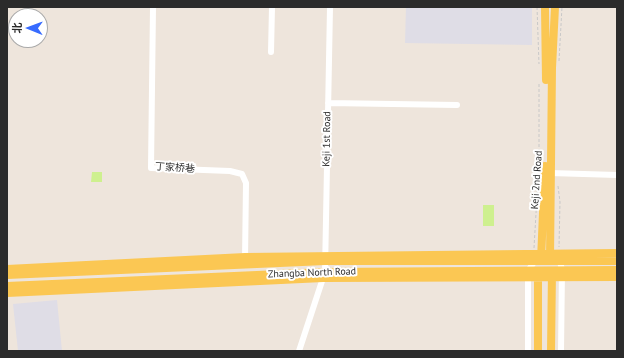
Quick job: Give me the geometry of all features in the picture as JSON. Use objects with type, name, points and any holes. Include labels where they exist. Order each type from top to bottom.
[{"type":"main road","name":"Keji 2nd Road","points":[[538,351],[537,259],[544,181],[546,7]]},
{"type":"main road","name":"Keji 2nd Road","points":[[551,351],[554,263],[552,68],[555,7]]},
{"type":"main road","points":[[554,263],[617,254]]},
{"type":"main road","name":"Zhangba North Road","points":[[7,275],[245,261],[325,258],[537,259],[554,263],[617,261]]},
{"type":"main road","points":[[7,269],[245,261]]},
{"type":"main road","name":"Zhangba North Road","points":[[554,263],[562,273],[617,270]]},
{"type":"main road","name":"Zhangba North Road","points":[[7,286],[324,275],[538,274],[554,263]]},
{"type":"main road","points":[[562,273],[617,277]]},
{"type":"main road","points":[[7,292],[324,275]]},
{"type":"street","name":"丁家桥巷","points":[[153,7],[151,168],[230,170],[242,174],[246,183],[245,261]]},
{"type":"street","points":[[271,52],[272,7]]},
{"type":"street","name":"Keji 1st Road","points":[[300,351],[324,275],[330,7]]},
{"type":"street","points":[[328,103],[457,105]]},
{"type":"street","points":[[553,173],[617,175]]},
{"type":"street","points":[[528,351],[528,274],[537,259]]},
{"type":"street","points":[[561,351],[562,273]]},
{"type":"path","points":[[537,7],[539,65]]},
{"type":"path","points":[[559,63],[562,7]]},
{"type":"path","name":"Keji 2nd Road","points":[[539,80],[539,167]]},
{"type":"path","name":"Keji 2nd Road","points":[[553,173],[560,202],[554,263]]},
{"type":"path","name":"Keji 2nd Road","points":[[537,259],[535,204],[538,175]]},
{"type":"shaded area","points":[[406,7],[532,7],[532,45],[405,43]]},
{"type":"shaded area","points":[[57,300],[62,351],[18,351],[13,304]]},
{"type":"green space","points":[[92,172],[102,172],[102,182],[91,182]]},
{"type":"green space","points":[[483,205],[494,205],[494,226],[483,226]]}]
